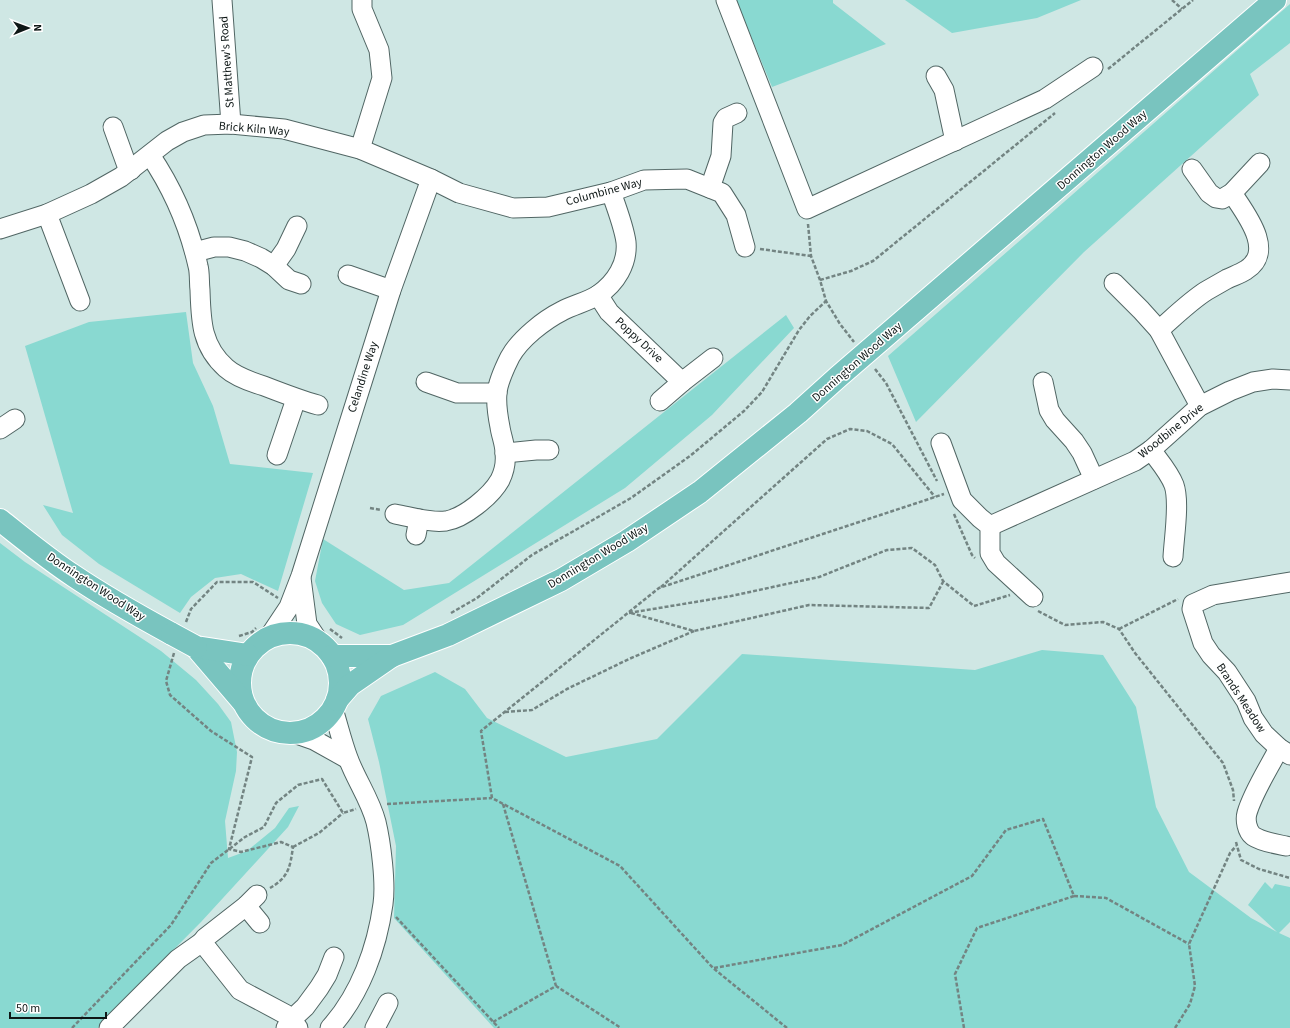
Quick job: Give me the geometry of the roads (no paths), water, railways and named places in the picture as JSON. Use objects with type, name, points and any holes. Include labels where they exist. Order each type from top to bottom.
[{"type":"main road","name":"Donnington Wood Way","points":[[335,705],[350,685],[392,656],[448,635],[561,580],[627,541],[700,492],[798,413],[1275,0]]},
{"type":"main road","name":"Donnington Wood Way","points":[[0,520],[75,577],[133,612],[196,647],[243,702]]},
{"type":"main road","points":[[265,631],[303,635],[326,642],[338,670],[340,685],[335,705],[322,721],[309,730],[294,733],[281,733],[258,722],[249,713],[243,702],[240,686],[242,670],[248,655],[258,645],[265,631]]},
{"type":"main road","name":"Donnington Wood Way","points":[[326,642],[392,656]]},
{"type":"main road","name":"Donnington Wood Way","points":[[196,647],[248,655]]},
{"type":"street","name":"St Matthew's Road","points":[[222,0],[231,124]]},
{"type":"street","points":[[360,149],[382,78],[379,50],[362,9],[362,0]]},
{"type":"street","points":[[726,0],[807,209],[1045,99],[1099,69]]},
{"type":"street","points":[[936,76],[944,90],[955,141]]},
{"type":"street","points":[[710,188],[721,156],[723,123],[726,118],[737,113]]},
{"type":"street","name":"Brick Kiln Way","points":[[0,229],[47,214],[91,194],[121,177],[167,141],[183,132],[204,125],[231,124],[284,129],[360,149],[431,179]]},
{"type":"street","points":[[113,127],[126,163],[131,170]]},
{"type":"street","points":[[150,155],[162,172],[183,215],[195,252],[199,268],[201,321],[204,335],[215,356],[226,369],[243,379],[296,399],[318,405]]},
{"type":"street","points":[[1192,169],[1209,193],[1216,198],[1222,199],[1232,193],[1260,164]]},
{"type":"street","name":"Columbine Way","points":[[431,179],[459,193],[513,208],[548,207],[611,192],[644,180],[687,180],[722,193],[736,215],[745,247]]},
{"type":"street","name":"Celandine Way","points":[[265,631],[289,607],[301,576],[391,290],[431,179]]},
{"type":"street","points":[[395,514],[417,527],[459,517],[472,509],[500,480],[504,470],[505,453],[499,426],[497,393],[500,379],[511,356],[527,335],[561,311],[598,295],[611,285],[622,270],[626,255],[626,241],[611,192]]},
{"type":"street","points":[[1158,330],[1204,292],[1247,270],[1255,262],[1258,253],[1259,241],[1255,229],[1232,193]]},
{"type":"street","points":[[47,214],[66,285],[80,301]]},
{"type":"street","points":[[274,266],[286,250],[297,226]]},
{"type":"street","points":[[195,252],[214,247],[229,247],[245,251],[274,266],[295,282]]},
{"type":"street","points":[[348,275],[391,290]]},
{"type":"street","points":[[1114,283],[1141,310],[1158,330],[1200,406]]},
{"type":"street","name":"Poppy Drive","points":[[598,295],[614,317],[682,382]]},
{"type":"street","points":[[660,401],[713,358]]},
{"type":"street","name":"Woodbine Drive","points":[[985,522],[1094,479],[1135,461],[1151,450],[1200,406],[1230,391],[1253,382],[1273,379],[1290,380]]},
{"type":"street","points":[[426,382],[456,393],[497,393]]},
{"type":"street","points":[[1043,382],[1049,410],[1055,420],[1074,441],[1082,453],[1094,479]]},
{"type":"street","points":[[277,455],[296,399]]},
{"type":"street","points":[[941,443],[962,500],[985,522],[984,557],[996,563],[1027,601]]},
{"type":"street","points":[[505,453],[540,446]]},
{"type":"street","points":[[1151,450],[1174,485],[1176,497],[1173,557]]},
{"type":"street","name":"Celandine Way","points":[[301,576],[307,624],[326,642]]},
{"type":"street","name":"Brands Meadow","points":[[1286,846],[1260,839],[1253,835],[1248,830],[1246,814],[1246,796],[1285,752],[1264,734],[1253,718],[1246,701],[1227,672],[1211,655],[1203,643],[1192,609],[1193,604],[1213,595],[1290,582]]},
{"type":"street","points":[[330,1028],[339,1018],[354,995],[361,980],[376,943],[384,902],[383,865],[376,823],[370,806],[348,759],[335,705]]},
{"type":"street","points":[[294,733],[314,740],[348,759]]},
{"type":"street","points":[[109,1028],[178,960],[252,901],[260,922]]},
{"type":"street","points":[[202,942],[240,990],[285,1014],[292,1026],[327,975],[334,957]]},
{"type":"street","points":[[375,1028],[388,1003]]}]
